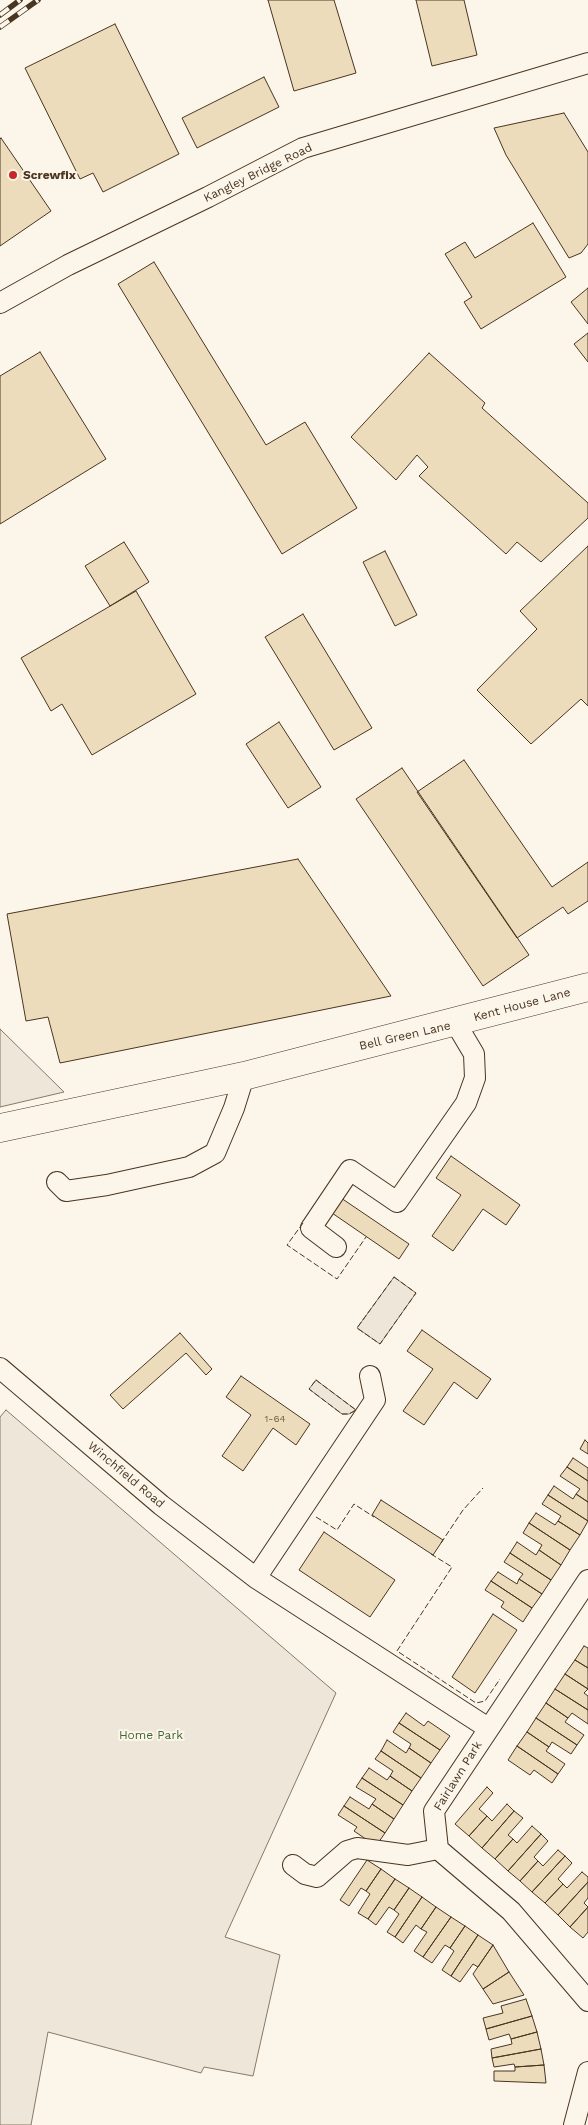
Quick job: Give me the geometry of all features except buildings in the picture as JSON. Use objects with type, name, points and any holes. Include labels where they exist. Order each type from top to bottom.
[{"type":"street","name":"Kangley Bridge Road","points":[[0,303],[68,265],[208,197],[302,148],[588,63]]},
{"type":"street","name":"Kent House Lane","points":[[455,1022],[588,987]]},
{"type":"street","name":"Bell Green Lane","points":[[0,1128],[244,1076],[455,1022],[474,1054],[474,1078],[466,1103],[397,1202],[350,1170],[311,1228],[336,1247]]},
{"type":"street","points":[[57,1182],[66,1191],[107,1185],[189,1167],[215,1153],[234,1108],[244,1076]]},
{"type":"street","name":"Winchfield Road","points":[[0,1368],[161,1505],[256,1578],[488,1728]]},
{"type":"street","points":[[256,1578],[375,1400],[370,1376]]},
{"type":"street","name":"Fairlawn Park","points":[[438,1849],[434,1811],[588,1580]]},
{"type":"street","points":[[293,1865],[305,1874],[317,1877],[348,1851],[357,1848],[408,1855],[438,1849],[511,1910],[588,2001]]},
{"type":"street","points":[[574,2125],[585,2077],[588,2072]]},
{"type":"green space","points":[[0,1029],[64,1092],[0,1107]]},
{"type":"green space","points":[[394,1277],[416,1293],[380,1344],[357,1328]]},
{"type":"green space","points":[[316,1380],[356,1410],[349,1414],[342,1414],[309,1389]]},
{"type":"green space","name":"Home Park","points":[[6,1410],[336,1693],[225,1937],[280,1955],[253,2076],[204,2067],[201,2073],[48,2032],[31,2125],[0,2125],[0,1417]]},
{"type":"railway","points":[[0,15],[20,0]]},
{"type":"railway","points":[[0,27],[38,0]]},
{"type":"fence","points":[[303,1223],[287,1245],[337,1279],[366,1237]]},
{"type":"fence","points":[[394,1277],[416,1293],[380,1344],[357,1328],[394,1277]]},
{"type":"fence","points":[[316,1380],[356,1410],[349,1414],[342,1414],[309,1389],[316,1380]]},
{"type":"fence","points":[[441,1543],[463,1510],[483,1488]]},
{"type":"fence","points":[[316,1517],[337,1530],[354,1504],[374,1517]]},
{"type":"fence","points":[[431,1554],[452,1567],[397,1651],[476,1703],[485,1701],[500,1679]]},
{"type":"place","name":"Screwfix","points":[[13,175]]}]
